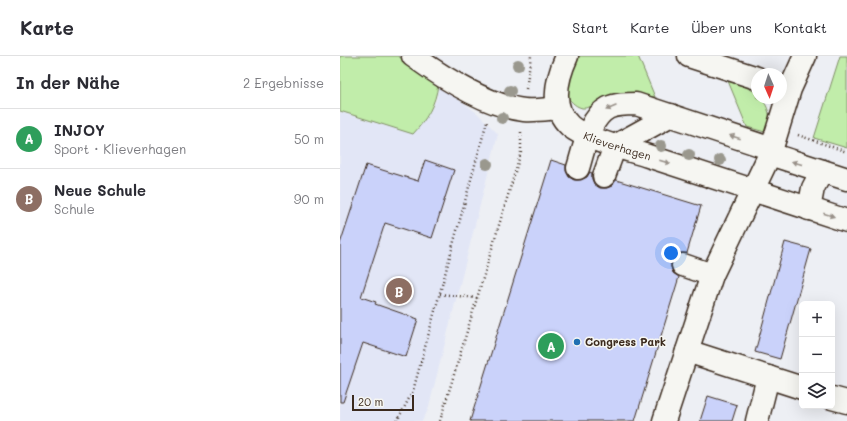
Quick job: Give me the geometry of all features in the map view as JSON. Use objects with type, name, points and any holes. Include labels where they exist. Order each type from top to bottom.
[{"type":"street","points":[[413,56],[446,79],[494,101],[522,110],[558,108]]},
{"type":"street","points":[[567,56],[560,72],[556,87],[558,108],[570,127],[588,136],[578,168]]},
{"type":"street","points":[[689,56],[751,76]]},
{"type":"street","points":[[787,85],[804,56]]},
{"type":"street","name":"Klieverhagen","points":[[847,179],[671,115],[636,104],[622,104],[608,108],[597,118],[588,136],[847,221]]},
{"type":"street","points":[[664,421],[712,275],[771,151],[781,104]]},
{"type":"street","points":[[604,176],[615,146],[671,115]]},
{"type":"street","points":[[809,209],[813,188],[822,171]]},
{"type":"street","points":[[683,265],[712,275]]},
{"type":"street","points":[[687,351],[799,387]]},
{"type":"street","points":[[757,421],[768,377]]},
{"type":"street","points":[[835,399],[847,402]]},
{"type":"path","points":[[440,421],[521,152],[522,110],[531,56]]},
{"type":"path","points":[[397,421],[413,391],[494,101]]},
{"type":"path","points":[[794,133],[847,152]]},
{"type":"path","points":[[440,294],[477,298]]},
{"type":"shaded area","points":[[438,84],[477,113],[498,134],[428,410],[422,421],[340,421],[340,112],[413,134],[420,126],[437,99]]},
{"type":"green space","points":[[340,56],[398,56],[438,84],[430,111],[413,134],[340,111]]},
{"type":"green space","points":[[579,56],[638,56],[655,97],[624,95],[599,101],[585,108],[577,106],[565,94],[574,61]]},
{"type":"green space","points":[[840,56],[847,56],[847,148],[814,138]]},
{"type":"green space","points":[[728,81],[751,90],[751,104],[765,104],[769,112],[769,130],[765,132],[747,127]]},
{"type":"building","points":[[425,160],[454,170],[432,238],[385,223],[361,297],[376,302],[375,304],[418,319],[406,357],[363,343],[343,402],[340,402],[340,244],[366,165],[418,181]]},
{"type":"building","name":"Congress Park","points":[[551,160],[566,165],[566,171],[569,177],[574,180],[581,180],[587,177],[590,172],[592,173],[594,184],[600,188],[612,186],[616,180],[701,206],[687,253],[675,255],[671,261],[673,273],[679,277],[635,421],[470,421]]},
{"type":"building","points":[[785,242],[811,249],[780,359],[755,352]]},
{"type":"building","points":[[708,396],[737,405],[732,421],[700,421]]},
{"type":"place","name":"Neue Schule","points":[[399,291]]},
{"type":"place","name":"Congress Park","points":[[577,342]]},
{"type":"place","name":"INJOY","points":[[551,346]]}]
